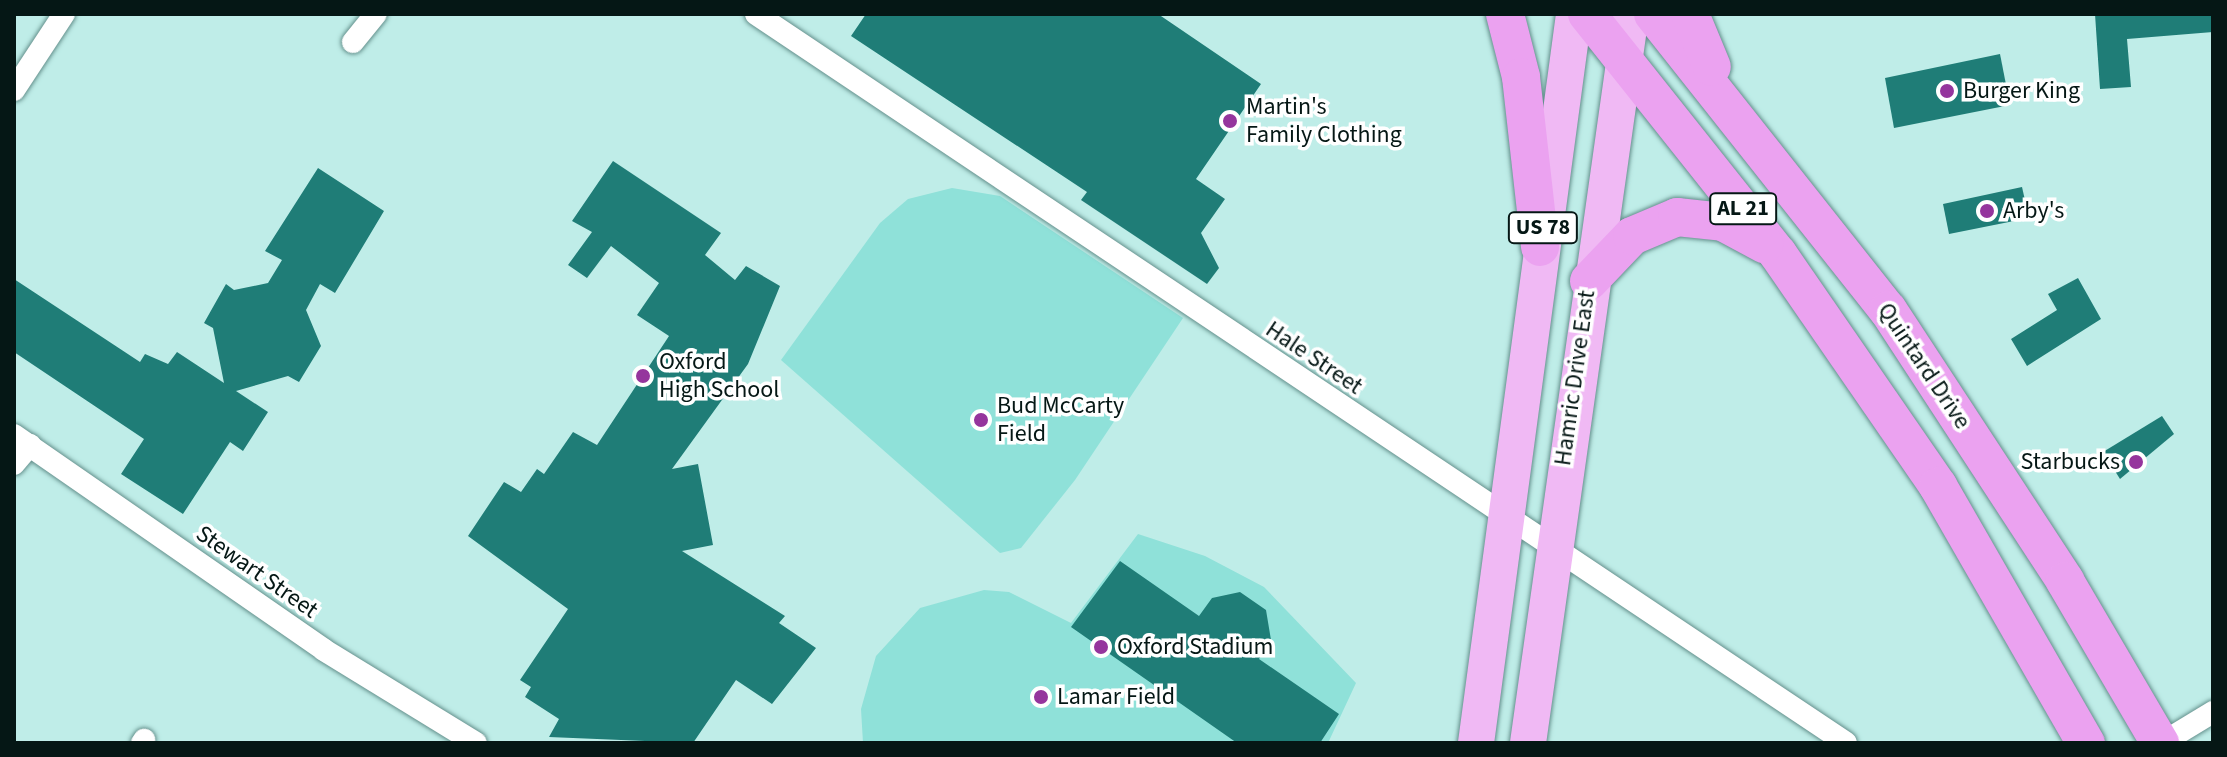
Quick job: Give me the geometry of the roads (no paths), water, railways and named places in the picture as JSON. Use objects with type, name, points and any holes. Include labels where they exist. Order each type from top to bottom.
[{"type":"highway","points":[[1505,14],[1523,89],[1540,247]]},
{"type":"highway","name":"AL 21","points":[[1587,14],[1778,254],[1966,529],[2086,743]]},
{"type":"highway","name":"Quintard Drive","points":[[1653,14],[1735,113],[1888,310],[2065,581],[2161,743]]},
{"type":"highway","points":[[1690,14],[1735,113]]},
{"type":"highway","points":[[1589,281],[1632,236],[1677,217],[1723,222],[1778,254]]},
{"type":"main road","name":"Hamric Drive East","points":[[1476,743],[1540,247],[1574,14]]},
{"type":"main road","name":"Hamric Drive East","points":[[1528,743],[1589,281],[1626,64],[1631,14]]},
{"type":"street","points":[[14,90],[64,14]]},
{"type":"street","points":[[353,42],[376,14]]},
{"type":"street","name":"Hale Street","points":[[756,14],[1505,518],[1846,743]]},
{"type":"street","points":[[14,464],[22,440]]},
{"type":"street","name":"Stewart Street","points":[[22,440],[324,650],[468,741]]},
{"type":"street","points":[[2161,743],[2213,712]]},
{"type":"place","name":"Burger King","points":[[1947,91]]},
{"type":"place","name":"Martin's Family Clothing","points":[[1230,121]]},
{"type":"place","name":"Arby's","points":[[1987,211]]},
{"type":"place","name":"Oxford High School","points":[[643,376]]},
{"type":"place","name":"Bud McCarty Field","points":[[981,420]]},
{"type":"place","name":"Starbucks","points":[[2136,462]]},
{"type":"place","name":"Oxford Stadium","points":[[1101,647]]},
{"type":"place","name":"Lamar Field","points":[[1041,697]]}]
